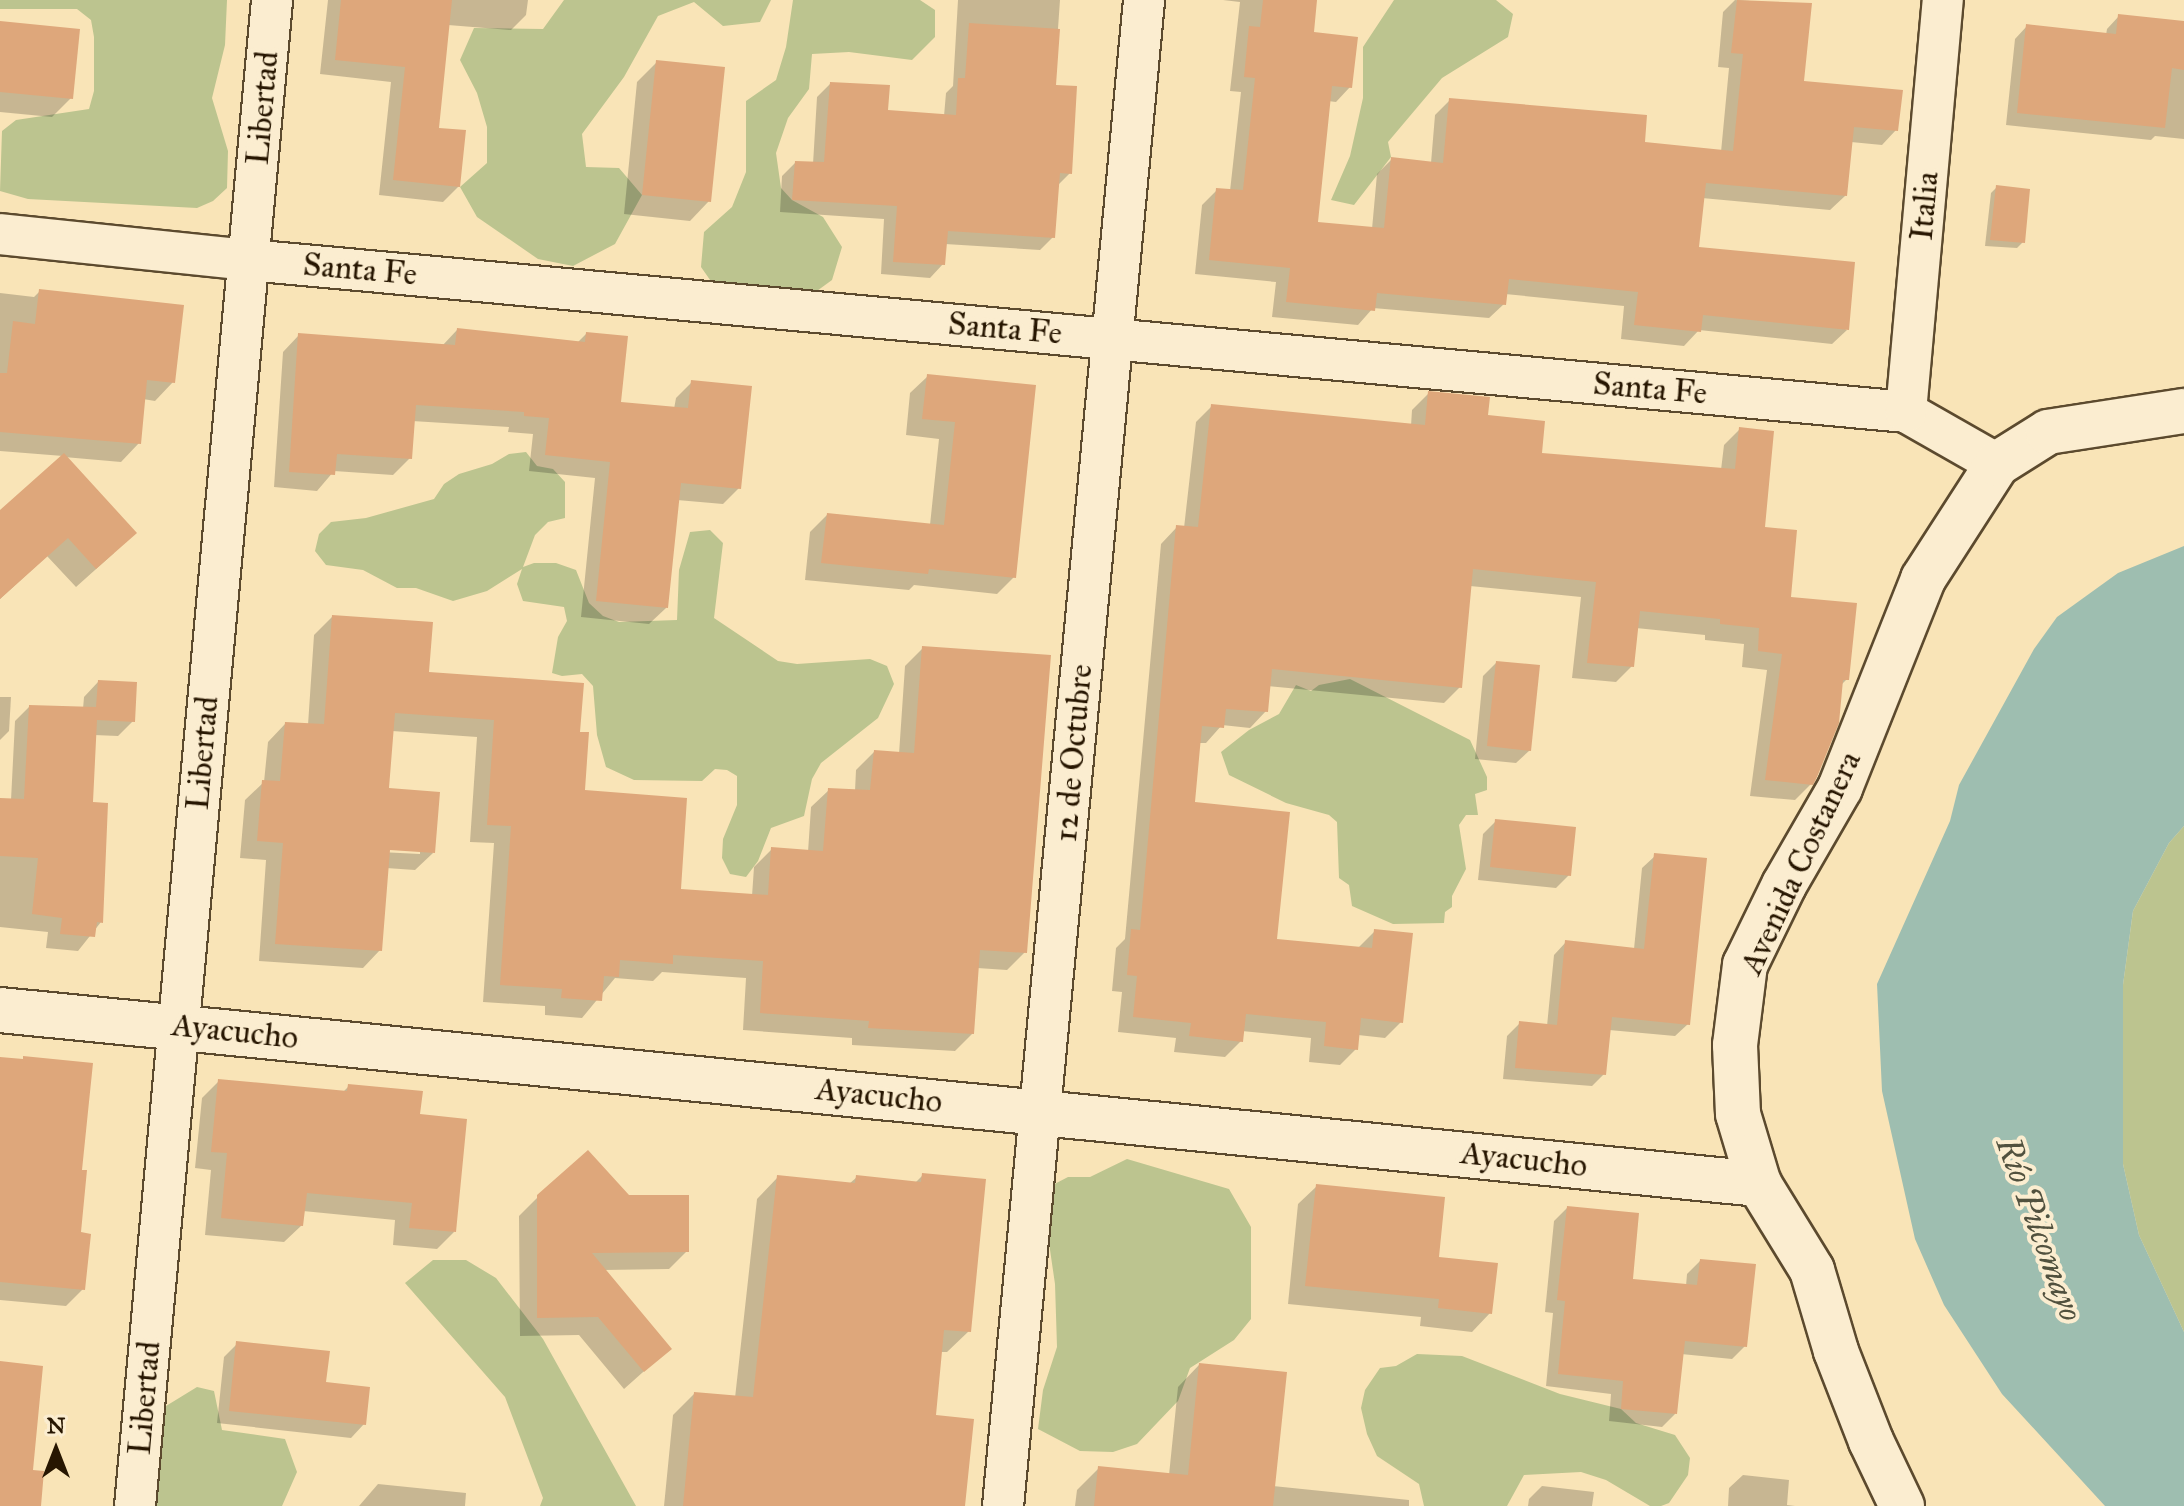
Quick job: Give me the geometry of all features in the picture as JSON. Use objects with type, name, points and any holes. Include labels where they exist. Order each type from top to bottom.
[{"type":"street","name":"Libertad","points":[[135,1506],[272,0]]},
{"type":"street","name":"12 de Octubre","points":[[1003,1506],[1144,0]]},
{"type":"street","name":"Italia","points":[[1906,412],[1943,0]]},
{"type":"street","name":"Santa Fe","points":[[0,234],[249,260],[1906,412],[1997,464]]},
{"type":"street","name":"Avenida Costanera","points":[[1902,1506],[1871,1441],[1836,1351],[1812,1270],[1759,1184],[1738,1114],[1735,1045],[1745,965],[1784,885],[1840,788],[1923,579],[1997,464],[2048,432],[2184,411]]},
{"type":"street","name":"Ayacucho","points":[[0,1010],[1759,1184]]},
{"type":"green space","points":[[0,0],[227,0],[225,45],[212,98],[228,151],[227,188],[213,201],[197,208],[28,199],[0,191],[2,131],[16,120],[89,109],[94,91],[94,37],[91,20],[77,9],[0,9]]},
{"type":"green space","points":[[564,0],[771,0],[760,22],[723,26],[694,2],[658,16],[624,77],[582,134],[586,167],[619,168],[642,195],[615,244],[573,266],[538,259],[477,217],[460,187],[487,163],[487,127],[477,93],[460,60],[474,28],[543,29]]},
{"type":"green space","points":[[793,0],[920,0],[935,10],[935,37],[912,60],[849,52],[812,54],[809,89],[788,118],[776,153],[781,188],[792,200],[823,217],[842,247],[832,280],[799,304],[722,297],[701,267],[704,232],[732,207],[746,172],[746,101],[776,80],[786,47]]},
{"type":"green space","points":[[1394,0],[1496,0],[1513,14],[1508,37],[1442,78],[1388,142],[1391,157],[1354,205],[1331,200],[1350,156],[1363,98],[1363,47]]},
{"type":"green space","points":[[526,452],[537,466],[553,469],[565,482],[565,518],[548,522],[535,535],[523,567],[534,563],[556,563],[576,570],[589,603],[603,616],[619,622],[677,620],[679,570],[690,532],[710,530],[723,543],[714,618],[778,661],[797,664],[870,659],[887,666],[894,684],[878,718],[821,763],[812,779],[804,816],[771,828],[758,861],[746,877],[730,874],[722,858],[723,839],[737,805],[737,776],[727,770],[715,769],[702,781],[634,780],[606,767],[597,735],[593,686],[582,674],[562,676],[552,673],[558,637],[567,621],[564,607],[523,601],[517,584],[522,569],[487,591],[453,601],[416,588],[397,588],[363,570],[326,565],[315,551],[319,534],[331,522],[366,518],[434,499],[444,484],[459,474],[492,464],[509,454]]},
{"type":"green space","points":[[1350,679],[1470,740],[1487,777],[1487,790],[1475,794],[1478,815],[1466,815],[1459,825],[1466,869],[1452,896],[1452,907],[1445,912],[1444,923],[1393,924],[1352,906],[1349,885],[1339,878],[1337,822],[1329,815],[1286,803],[1229,775],[1221,752],[1249,730],[1279,714],[1296,685],[1311,691],[1319,685]]},
{"type":"green space","points":[[2184,826],[2184,1332],[2139,1235],[2123,1164],[2123,985],[2133,911],[2169,843]]},
{"type":"green space","points":[[1127,1159],[1229,1189],[1251,1227],[1251,1319],[1234,1340],[1190,1368],[1178,1401],[1137,1444],[1113,1452],[1080,1451],[1038,1429],[1043,1390],[1057,1347],[1055,1284],[1043,1202],[1045,1189],[1068,1177],[1090,1177]]},
{"type":"green space","points":[[433,1260],[466,1260],[496,1278],[543,1339],[636,1506],[540,1506],[543,1498],[505,1397],[405,1283]]},
{"type":"green space","points":[[1417,1354],[1462,1356],[1560,1394],[1621,1409],[1636,1423],[1675,1435],[1690,1458],[1688,1475],[1669,1503],[1661,1506],[1650,1506],[1606,1480],[1581,1472],[1524,1475],[1507,1506],[1424,1506],[1419,1484],[1377,1456],[1367,1434],[1361,1408],[1365,1390],[1380,1368],[1396,1366]]},
{"type":"green space","points":[[197,1387],[214,1391],[222,1430],[285,1439],[297,1472],[282,1506],[117,1506],[124,1465],[141,1434],[166,1406]]},
{"type":"water","name":"Río Pilcomayo","points":[[2184,546],[2184,826],[2169,843],[2133,911],[2123,985],[2123,1164],[2139,1235],[2184,1332],[2184,1506],[2105,1506],[2002,1394],[1944,1305],[1915,1239],[1882,1091],[1877,984],[1950,821],[1959,785],[2034,649],[2057,617],[2118,573]]},
{"type":"building","points":[[341,0],[452,0],[439,128],[466,130],[460,187],[393,180],[405,67],[335,60]]},
{"type":"building","points":[[1263,0],[1317,0],[1314,32],[1358,37],[1352,88],[1332,86],[1318,222],[1384,228],[1391,157],[1443,163],[1449,98],[1647,115],[1645,142],[1733,151],[1743,54],[1731,53],[1737,0],[1812,3],[1804,81],[1903,90],[1898,131],[1854,127],[1847,196],[1706,183],[1699,247],[1855,262],[1849,330],[1703,315],[1701,332],[1634,325],[1638,292],[1509,279],[1506,305],[1377,293],[1375,311],[1286,302],[1290,268],[1209,260],[1216,188],[1243,190],[1255,78],[1244,77],[1249,26],[1260,27]]},
{"type":"building","points":[[2118,14],[2184,21],[2184,70],[2172,68],[2165,128],[2017,113],[2026,24],[2116,34]]},
{"type":"building","points":[[0,21],[80,29],[73,99],[0,92]]},
{"type":"building","points":[[969,23],[1060,29],[1056,85],[1077,86],[1072,174],[1060,173],[1055,238],[948,231],[945,265],[893,262],[897,206],[792,200],[795,161],[824,162],[830,82],[890,85],[888,110],[956,115],[958,78],[965,78]]},
{"type":"building","points":[[656,60],[725,67],[711,202],[642,195]]},
{"type":"building","points":[[1996,185],[2030,189],[2025,243],[1990,240]]},
{"type":"building","points":[[39,289],[184,305],[175,383],[147,380],[141,444],[0,432],[0,373],[7,373],[13,321],[35,324]]},
{"type":"building","points":[[457,328],[585,342],[586,332],[628,336],[621,402],[688,408],[691,380],[752,386],[741,489],[681,483],[668,608],[596,601],[610,462],[545,455],[549,418],[524,416],[524,412],[416,405],[412,459],[337,454],[335,475],[289,472],[298,333],[455,345]]},
{"type":"building","points":[[927,374],[1036,385],[1016,578],[929,569],[928,574],[821,563],[827,513],[944,525],[955,422],[922,419]]},
{"type":"building","points":[[1428,391],[1490,397],[1488,415],[1545,421],[1542,453],[1735,469],[1739,427],[1774,431],[1765,527],[1797,530],[1791,597],[1857,603],[1849,680],[1843,680],[1839,723],[1817,777],[1813,785],[1765,780],[1782,654],[1758,651],[1759,628],[1720,624],[1720,619],[1640,611],[1634,667],[1587,663],[1596,582],[1473,569],[1462,688],[1272,669],[1268,712],[1226,709],[1224,728],[1202,726],[1195,802],[1290,812],[1277,939],[1372,948],[1374,929],[1413,933],[1403,1023],[1361,1018],[1358,1050],[1324,1046],[1326,1022],[1246,1014],[1243,1042],[1189,1036],[1191,1023],[1133,1017],[1137,976],[1127,975],[1131,929],[1140,930],[1176,525],[1198,527],[1211,404],[1425,425]]},
{"type":"building","points":[[64,453],[137,533],[96,569],[68,538],[0,599],[0,510]]},
{"type":"building","points":[[332,615],[433,622],[429,672],[584,683],[580,732],[589,732],[585,790],[687,798],[681,889],[768,895],[771,847],[823,851],[828,788],[870,790],[874,750],[914,753],[922,646],[1051,655],[1027,953],[980,950],[974,1034],[868,1028],[869,1021],[760,1013],[763,961],[673,955],[673,964],[620,960],[619,977],[604,976],[602,1001],[561,998],[562,989],[500,985],[511,826],[487,825],[494,720],[395,713],[389,788],[440,792],[435,853],[390,850],[382,951],[275,944],[283,843],[257,841],[262,780],[280,781],[285,722],[324,724]]},
{"type":"building","points":[[1496,661],[1540,665],[1531,751],[1487,746]]},
{"type":"building","points":[[98,680],[137,682],[135,722],[97,720],[93,802],[108,803],[103,923],[97,922],[95,937],[60,934],[62,918],[32,914],[38,858],[0,856],[0,798],[24,799],[29,705],[96,707]]},
{"type":"building","points":[[1495,819],[1576,827],[1571,876],[1490,867]]},
{"type":"building","points":[[1654,853],[1707,858],[1690,1025],[1612,1017],[1606,1075],[1515,1068],[1519,1021],[1557,1025],[1565,940],[1644,949]]},
{"type":"building","points":[[23,1056],[93,1063],[82,1170],[87,1170],[81,1232],[91,1234],[85,1290],[0,1282],[0,1057],[23,1059]]},
{"type":"building","points":[[218,1079],[347,1091],[348,1084],[423,1091],[420,1114],[467,1119],[456,1232],[409,1228],[412,1203],[307,1193],[303,1226],[221,1218],[227,1153],[211,1152]]},
{"type":"building","points":[[588,1150],[629,1195],[689,1195],[689,1252],[592,1253],[672,1349],[644,1372],[598,1317],[537,1318],[537,1195]]},
{"type":"building","points":[[922,1173],[986,1179],[971,1332],[944,1330],[936,1415],[974,1419],[965,1506],[683,1506],[694,1392],[753,1397],[777,1175],[855,1183],[856,1175],[921,1182]]},
{"type":"building","points":[[1316,1184],[1445,1197],[1439,1257],[1498,1263],[1492,1314],[1438,1308],[1439,1299],[1305,1286]]},
{"type":"building","points":[[1567,1206],[1639,1213],[1633,1279],[1697,1285],[1700,1259],[1756,1264],[1747,1347],[1685,1341],[1677,1414],[1621,1409],[1623,1381],[1558,1374],[1565,1301],[1557,1300]]},
{"type":"building","points":[[236,1341],[330,1351],[326,1382],[370,1387],[366,1425],[229,1411]]},
{"type":"building","points":[[0,1361],[43,1366],[33,1470],[44,1471],[41,1506],[0,1506]]},
{"type":"building","points":[[1199,1363],[1287,1372],[1273,1506],[1094,1506],[1098,1466],[1188,1475]]}]
